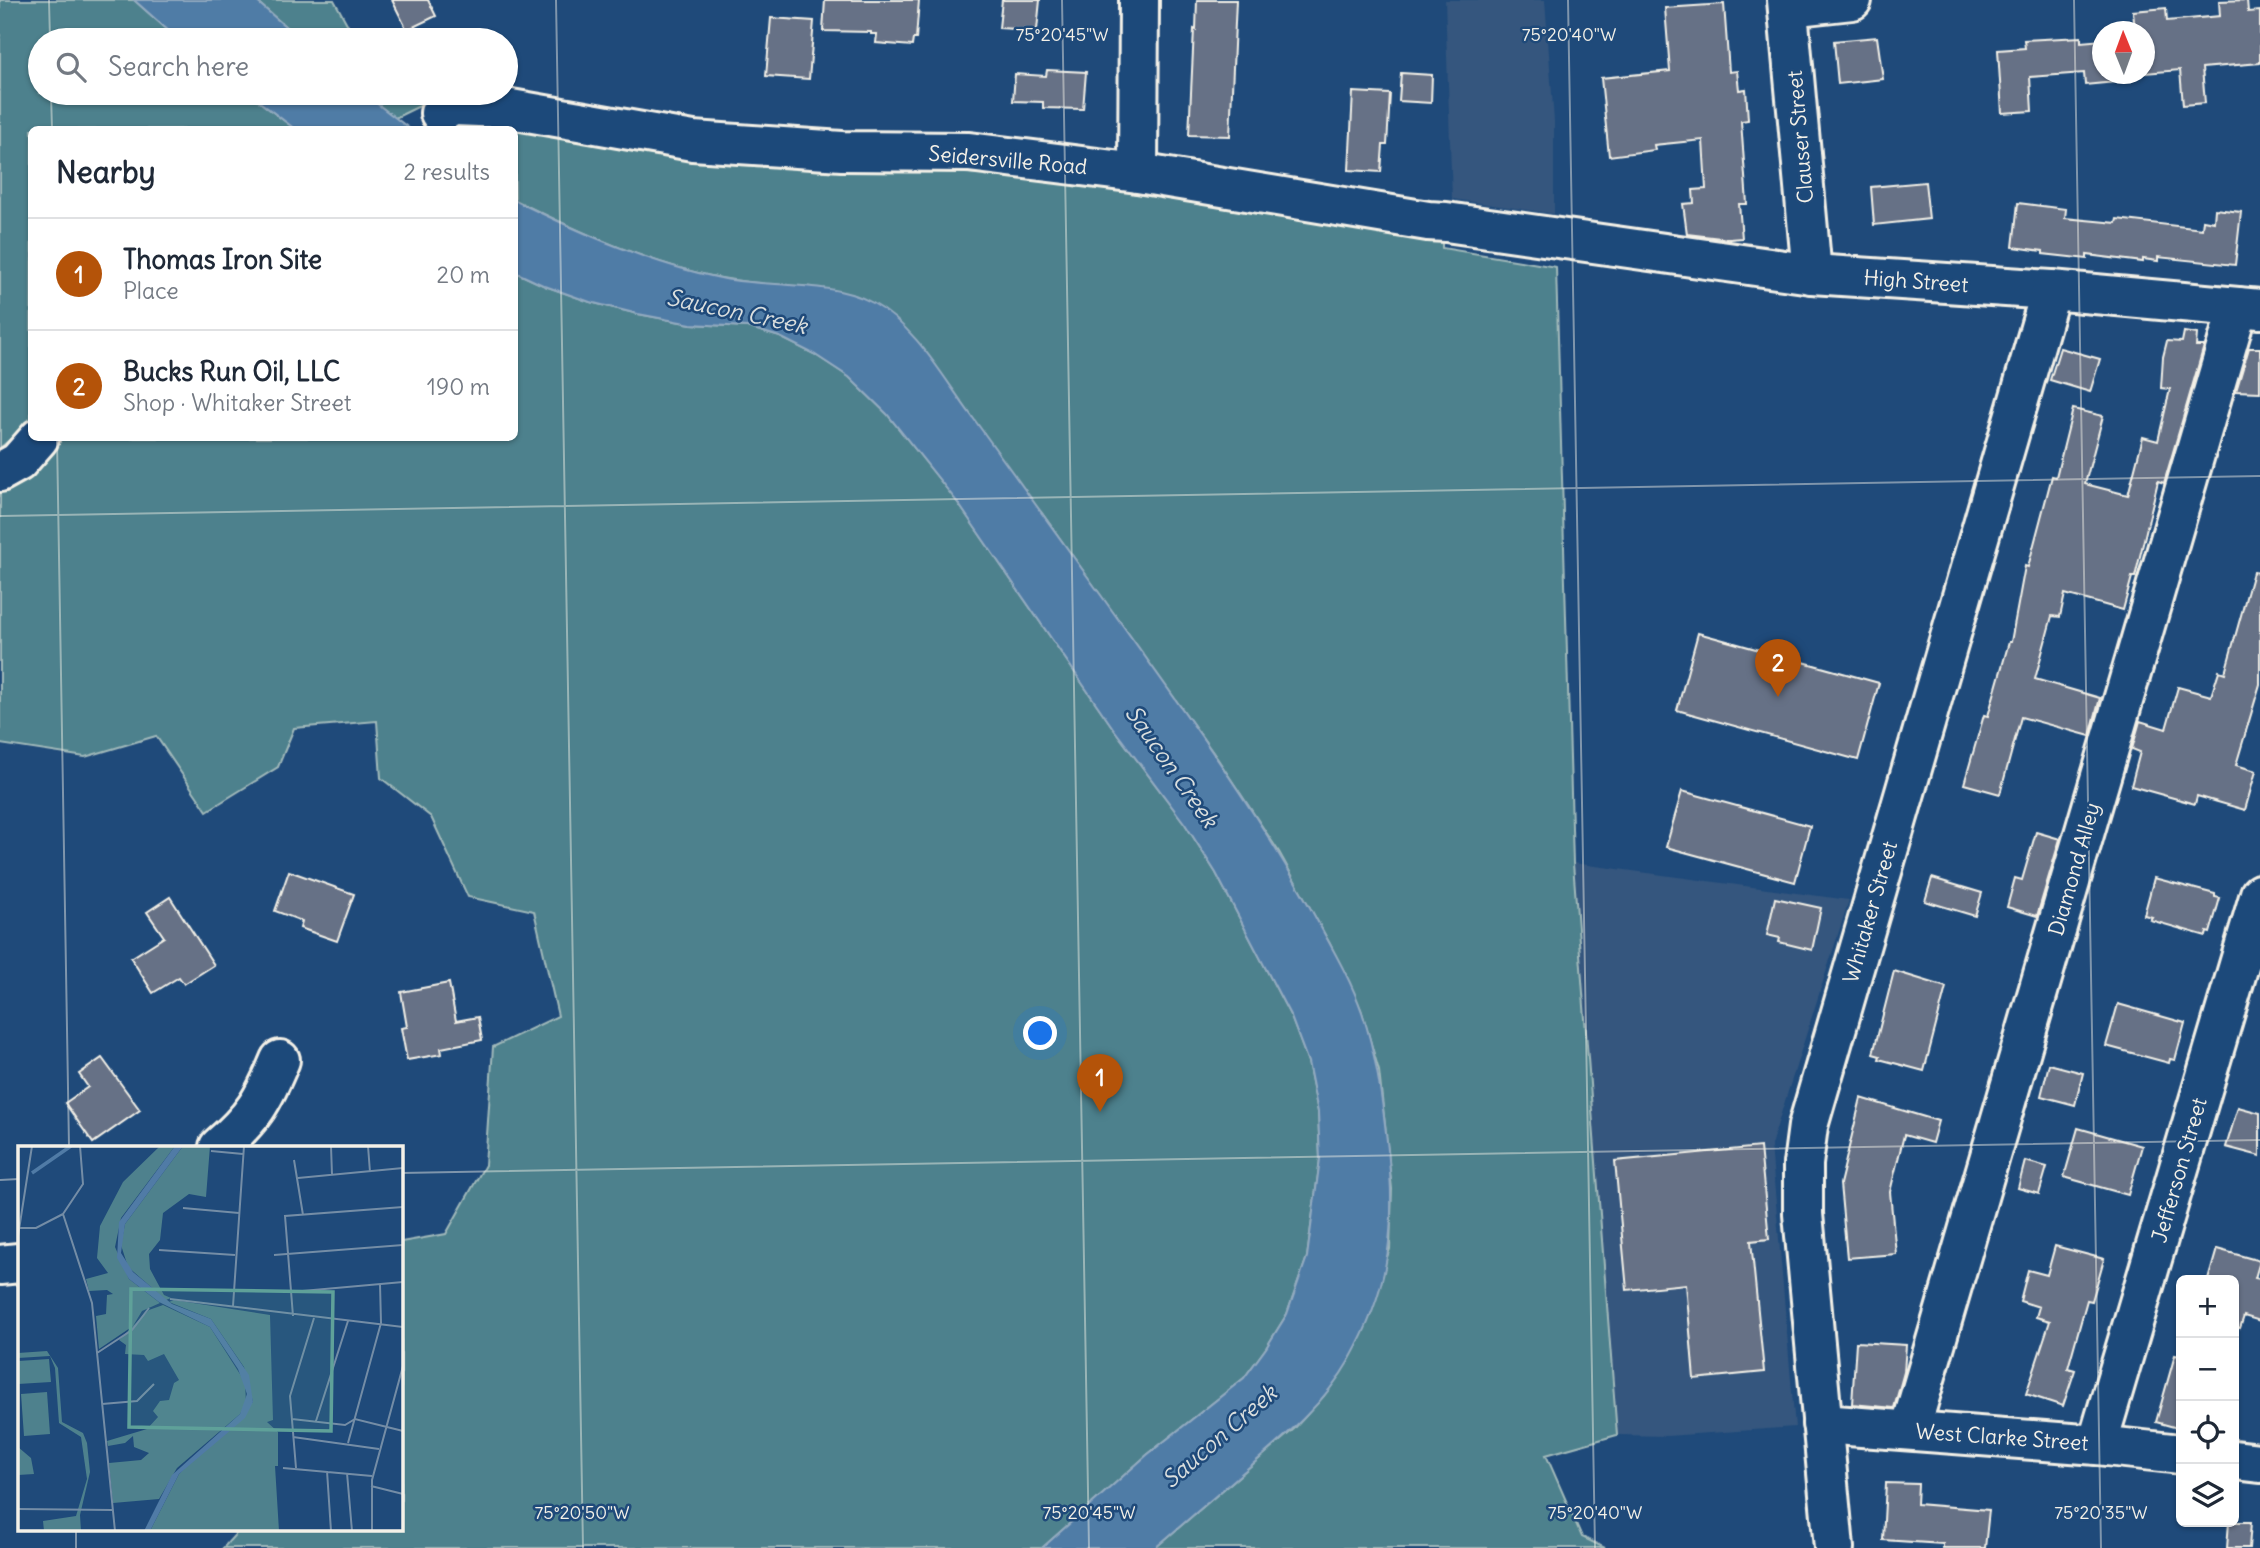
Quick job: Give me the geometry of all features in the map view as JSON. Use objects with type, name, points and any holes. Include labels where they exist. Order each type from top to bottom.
[{"type":"street","points":[[1138,173],[1139,0]]},
{"type":"street","points":[[1787,3],[1852,0]]},
{"type":"street","name":"Clauser Street","points":[[1787,3],[1812,274]]},
{"type":"street","name":"Seidersville Road","points":[[440,113],[453,106],[505,108],[693,141],[842,151],[969,152],[1138,173],[1428,221],[1574,240]]},
{"type":"street","name":"High Street","points":[[1574,240],[1812,274],[2051,290],[2249,308]]},
{"type":"street","name":"Whitaker Street","points":[[1834,1548],[1803,1214],[1803,1164],[1808,1126],[2051,290]]},
{"type":"street","name":"Diamond Alley","points":[[1910,1430],[2249,308]]},
{"type":"street","points":[[0,472],[18,462],[36,441]]},
{"type":"street","name":"Jefferson Street","points":[[2097,1445],[2260,894]]},
{"type":"street","points":[[220,1146],[242,1128],[263,1099],[280,1060]]},
{"type":"street","points":[[0,1265],[18,1263]]},
{"type":"street","name":"West Clarke Street","points":[[1822,1424],[2176,1453]]},
{"type":"street","points":[[2239,1461],[2260,1463]]},
{"type":"shaded area","points":[[1445,0],[1545,0],[1554,121],[1554,214],[1452,199]]},
{"type":"shaded area","points":[[1573,863],[1849,900],[1771,1145],[1795,1427],[1667,1436],[1617,1435]]},
{"type":"green space","points":[[0,0],[134,0],[166,28],[28,28],[28,105],[264,105],[291,126],[28,126],[28,424],[0,448]]},
{"type":"green space","points":[[255,0],[334,0],[349,28],[287,28]]},
{"type":"green space","points":[[378,105],[422,105],[395,118]]},
{"type":"green space","points":[[478,118],[695,154],[1107,183],[1442,239],[1442,248],[1556,267],[1573,863],[1617,1435],[1546,1455],[1582,1537],[1605,1548],[1155,1548],[1294,1429],[1324,1396],[1349,1360],[1390,1249],[1392,1189],[1379,1071],[1361,1009],[1330,944],[1279,852],[1217,758],[1041,512],[811,287],[737,281],[708,275],[648,258],[558,221],[518,201],[518,126],[451,126]]},
{"type":"green space","points":[[518,273],[590,302],[638,314],[691,324],[747,327],[780,337],[814,354],[849,377],[887,414],[958,503],[1113,728],[1185,824],[1216,873],[1291,1017],[1308,1062],[1318,1112],[1320,1159],[1307,1257],[1287,1314],[1266,1348],[1244,1378],[1147,1455],[1042,1548],[223,1548],[239,1530],[402,1530],[402,1242],[446,1234],[485,1165],[493,1047],[558,1016],[534,911],[468,897],[431,817],[381,778],[377,721],[294,728],[278,767],[207,811],[156,736],[85,757],[0,744],[0,484],[53,441],[518,441]]},
{"type":"water","points":[[134,0],[255,0],[287,28],[166,28]]},
{"type":"water","points":[[264,105],[379,105],[406,126],[291,126]]},
{"type":"water","name":"Saucon Creek","points":[[518,202],[644,257],[725,279],[840,291],[873,303],[902,325],[939,369],[1212,752],[1288,870],[1352,986],[1375,1060],[1390,1171],[1388,1253],[1374,1306],[1350,1359],[1317,1404],[1276,1444],[1155,1548],[1042,1548],[1147,1455],[1244,1378],[1287,1314],[1307,1257],[1320,1159],[1318,1112],[1308,1062],[1291,1017],[1216,873],[1185,824],[1113,728],[958,503],[887,414],[849,377],[814,354],[780,337],[747,327],[691,324],[638,314],[590,302],[518,273]]},
{"type":"building","points":[[392,0],[428,0],[436,16],[406,28]]},
{"type":"building","points":[[825,0],[919,0],[916,39],[913,39],[912,46],[876,43],[877,34],[871,32],[823,31]]},
{"type":"building","points":[[1002,0],[1040,0],[1037,30],[999,28]]},
{"type":"building","points":[[1197,0],[1236,0],[1230,136],[1189,135]]},
{"type":"building","points":[[2247,0],[2248,12],[2260,11],[2260,63],[2202,68],[2205,103],[2183,105],[2180,70],[2155,72],[2155,21],[2134,21],[2133,11],[2166,8],[2167,21],[2220,16],[2219,1]]},
{"type":"building","points":[[1724,4],[1729,72],[1737,71],[1739,90],[1746,89],[1748,120],[1741,121],[1747,204],[1739,204],[1742,238],[1729,239],[1687,234],[1683,204],[1694,203],[1693,190],[1706,189],[1703,140],[1654,145],[1655,150],[1609,156],[1601,78],[1670,71],[1665,8]]},
{"type":"building","points":[[771,18],[814,21],[809,79],[766,76]]},
{"type":"building","points":[[1877,37],[1883,79],[1838,84],[1834,41]]},
{"type":"building","points":[[2081,37],[2081,42],[2092,41],[2092,84],[2095,84],[2085,85],[2084,73],[2030,77],[2032,111],[2002,113],[1998,50],[2025,48],[2024,40]]},
{"type":"building","points":[[1047,70],[1086,72],[1083,109],[1043,108],[1043,102],[1013,101],[1015,74],[1046,76]]},
{"type":"building","points":[[1401,73],[1432,75],[1431,103],[1399,101]]},
{"type":"building","points":[[1353,92],[1390,94],[1387,145],[1383,145],[1381,172],[1349,170]]},
{"type":"building","points":[[1925,182],[1929,219],[1874,225],[1871,187]]},
{"type":"building","points":[[2018,203],[2066,209],[2065,218],[2116,223],[2117,219],[2202,229],[2203,220],[2214,222],[2215,209],[2241,212],[2235,265],[2158,257],[2158,261],[2143,259],[2143,262],[2087,255],[2087,259],[2043,254],[2043,251],[2013,247]]},
{"type":"building","points":[[2184,332],[2197,334],[2196,346],[2204,346],[2164,483],[2158,481],[2135,577],[2132,577],[2123,610],[2065,594],[2060,617],[2052,616],[2035,679],[2100,698],[2090,736],[2021,717],[2000,794],[1964,784],[1984,715],[1988,716],[2011,642],[2025,566],[2028,567],[2052,476],[2056,477],[2073,409],[2103,416],[2085,484],[2128,495],[2143,437],[2158,441],[2170,389],[2161,388],[2167,341],[2182,342]]},
{"type":"building","points":[[2060,348],[2100,359],[2090,392],[2050,380]]},
{"type":"building","points":[[2249,348],[2260,348],[2260,392],[2236,391]]},
{"type":"building","points":[[2253,572],[2260,573],[2260,684],[2236,765],[2256,771],[2245,810],[2197,796],[2195,804],[2131,786],[2140,752],[2132,749],[2140,721],[2166,729],[2178,687],[2211,696],[2219,671],[2225,673]]},
{"type":"building","points":[[1698,633],[1879,683],[1858,760],[1677,710]]},
{"type":"building","points":[[1682,791],[1810,826],[1795,882],[1666,847]]},
{"type":"building","points":[[2036,832],[2060,839],[2037,916],[2007,907],[2015,878],[2022,880]]},
{"type":"building","points":[[289,871],[354,894],[337,941],[300,928],[302,921],[275,911]]},
{"type":"building","points":[[1932,878],[1982,893],[1975,916],[1925,901]]},
{"type":"building","points":[[2154,878],[2215,894],[2215,897],[2220,898],[2210,933],[2207,932],[2206,936],[2150,920],[2152,917],[2144,915]]},
{"type":"building","points":[[170,897],[214,965],[184,984],[179,977],[153,993],[131,958],[164,937],[147,912]]},
{"type":"building","points":[[1775,898],[1821,908],[1812,950],[1779,942],[1780,938],[1767,935]]},
{"type":"building","points":[[1894,971],[1946,987],[1924,1071],[1879,1059],[1880,1056],[1873,1054]]},
{"type":"building","points":[[449,983],[456,1021],[478,1017],[482,1040],[441,1048],[442,1054],[407,1060],[401,1028],[407,1027],[401,992]]},
{"type":"building","points":[[2118,1004],[2185,1023],[2175,1060],[2170,1059],[2169,1063],[2106,1046]]},
{"type":"building","points":[[102,1058],[140,1110],[93,1143],[65,1103],[88,1087],[79,1074]]},
{"type":"building","points":[[2049,1064],[2083,1073],[2075,1105],[2041,1096]]},
{"type":"building","points":[[1861,1098],[1938,1121],[1932,1143],[1904,1135],[1890,1192],[1896,1254],[1847,1258],[1840,1184]]},
{"type":"building","points":[[2238,1107],[2260,1113],[2260,1156],[2226,1147]]},
{"type":"building","points":[[2078,1128],[2142,1146],[2128,1195],[2064,1177]]},
{"type":"building","points":[[1760,1147],[1769,1239],[1751,1241],[1764,1372],[1694,1379],[1686,1284],[1627,1290],[1615,1161]]},
{"type":"building","points":[[2025,1161],[2047,1167],[2039,1194],[2018,1188]]},
{"type":"building","points":[[2055,1246],[2104,1259],[2092,1301],[2087,1300],[2068,1368],[2075,1370],[2063,1406],[2026,1394],[2050,1321],[2036,1317],[2039,1307],[2020,1301],[2028,1270],[2047,1275]]},
{"type":"building","points":[[2217,1249],[2260,1261],[2255,1278],[2260,1279],[2260,1321],[2244,1316],[2239,1328],[2239,1275],[2209,1275]]},
{"type":"building","points":[[1856,1342],[1906,1345],[1904,1372],[1894,1408],[1852,1404]]},
{"type":"building","points":[[2175,1355],[2176,1355],[2176,1428],[2156,1422]]},
{"type":"building","points":[[1886,1483],[1918,1484],[1917,1504],[1989,1510],[1985,1548],[1943,1548],[1943,1544],[1883,1540]]},
{"type":"building","points":[[2239,1522],[2251,1522],[2249,1548],[2227,1548],[2229,1527],[2239,1527]]},
{"type":"place","name":"Bucks Run Oil, LLC","points":[[1778,697]]},
{"type":"place","name":"Thomas Iron Site","points":[[1100,1112]]}]
